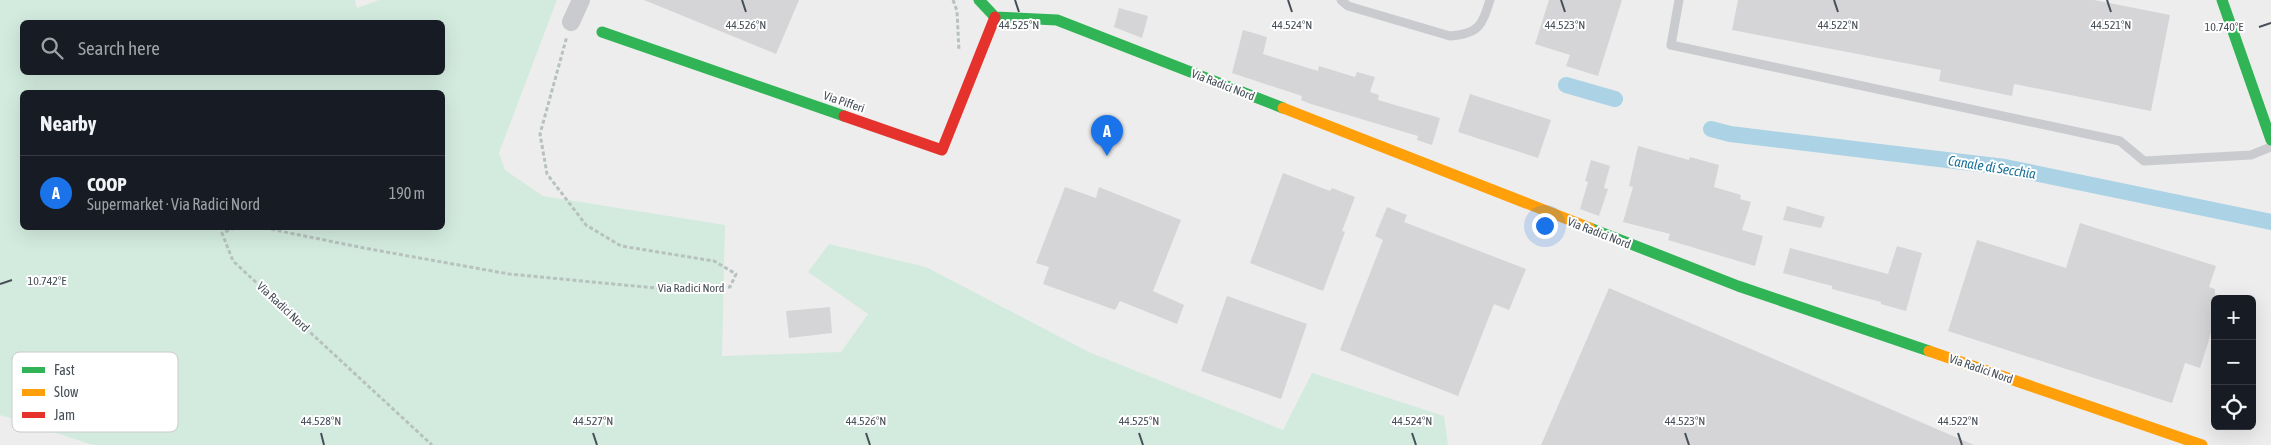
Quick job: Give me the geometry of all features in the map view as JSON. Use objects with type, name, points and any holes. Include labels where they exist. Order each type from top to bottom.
[{"type":"street","points":[[571,22],[581,0]]},
{"type":"street","points":[[979,0],[995,17]]},
{"type":"street","points":[[2222,0],[2271,140]]},
{"type":"street","name":"Via Pifferi","points":[[602,32],[942,150],[995,17]]},
{"type":"street","name":"Via Radici Nord","points":[[995,17],[1057,20],[1738,286],[2202,445]]},
{"type":"lane","points":[[1341,0],[1348,6],[1450,36],[1464,35],[1483,24],[1490,0]]},
{"type":"lane","points":[[1679,0],[1671,45],[2120,141],[2144,161],[2251,155],[2271,147]]},
{"type":"path","points":[[953,0],[957,10],[960,60],[974,68]]},
{"type":"path","name":"Via Radici Nord","points":[[275,230],[509,274],[666,289],[730,287],[736,274],[714,261],[620,246],[586,225],[547,174],[540,134],[571,22]]},
{"type":"path","name":"Via Radici Nord","points":[[230,230],[222,233],[233,261],[432,445]]},
{"type":"green space","points":[[0,0],[355,0],[357,8],[379,0],[557,0],[499,153],[505,170],[543,196],[725,225],[722,356],[841,352],[868,314],[808,272],[829,244],[926,267],[1089,352],[1283,430],[1312,373],[1444,416],[1448,445],[93,445],[53,432],[178,432],[178,352],[12,352],[12,419],[0,415]]},
{"type":"building","points":[[644,0],[799,0],[776,54]]},
{"type":"building","points":[[1549,0],[1622,0],[1598,76],[1566,66],[1570,55],[1535,44]]},
{"type":"building","points":[[1738,0],[2094,0],[2170,15],[2151,111],[2014,84],[2012,96],[1939,81],[1941,70],[1732,30]]},
{"type":"building","points":[[1119,8],[1148,16],[1142,38],[1114,27]]},
{"type":"building","points":[[1243,30],[1267,37],[1263,54],[1318,71],[1319,66],[1355,77],[1357,72],[1375,77],[1370,92],[1379,95],[1378,100],[1440,118],[1432,145],[1417,140],[1418,136],[1311,104],[1301,100],[1302,96],[1232,73]]},
{"type":"building","points":[[1470,94],[1551,120],[1538,158],[1458,132]]},
{"type":"building","points":[[1638,146],[1689,160],[1690,157],[1719,165],[1714,187],[1741,195],[1740,199],[1751,202],[1742,230],[1763,236],[1755,266],[1668,240],[1670,234],[1623,222],[1633,187],[1629,186]]},
{"type":"building","points":[[1591,160],[1610,166],[1604,188],[1608,189],[1599,216],[1580,209],[1588,182],[1585,181]]},
{"type":"building","points":[[1283,173],[1330,191],[1332,188],[1355,197],[1342,231],[1345,232],[1323,291],[1250,263]]},
{"type":"building","points":[[1065,187],[1096,198],[1099,187],[1181,220],[1153,291],[1184,305],[1177,324],[1120,301],[1115,310],[1043,284],[1049,267],[1036,263]]},
{"type":"building","points":[[1787,206],[1825,217],[1821,228],[1783,220]]},
{"type":"building","points":[[1387,207],[1407,215],[1404,222],[1526,269],[1509,310],[1494,304],[1458,396],[1340,350],[1383,240],[1375,236]]},
{"type":"building","points":[[2080,223],[2216,266],[2209,287],[2215,289],[2215,295],[2211,295],[2211,332],[2200,368],[2185,363],[2172,403],[1948,331],[1977,240],[2066,268]]},
{"type":"building","points":[[1897,246],[1922,253],[1906,311],[1881,304],[1881,302],[1832,289],[1832,286],[1783,273],[1790,248],[1888,274]]},
{"type":"building","points":[[1609,288],[1974,445],[1541,445]]},
{"type":"building","points":[[1227,296],[1307,324],[1281,399],[1201,371]]},
{"type":"building","points":[[830,307],[832,333],[789,338],[786,311]]},
{"type":"waterway","name":"Canale di Secchia","points":[[1566,85],[1615,99]]},
{"type":"waterway","name":"Canale di Secchia","points":[[1711,129],[1730,134],[2005,167],[2271,222]]},
{"type":"traffic: fast","points":[[979,0],[995,17],[1057,20],[1283,108]]},
{"type":"traffic: fast","points":[[2222,0],[2271,140]]},
{"type":"traffic: fast","points":[[602,32],[844,116]]},
{"type":"traffic: fast","points":[[1590,228],[1738,286],[1929,351]]},
{"type":"traffic: slow","points":[[1283,108],[1590,228]]},
{"type":"traffic: slow","points":[[1929,351],[2202,445]]},
{"type":"traffic: jam","points":[[844,116],[942,150],[995,17]]},
{"type":"place","name":"COOP","points":[[1107,156]]}]
